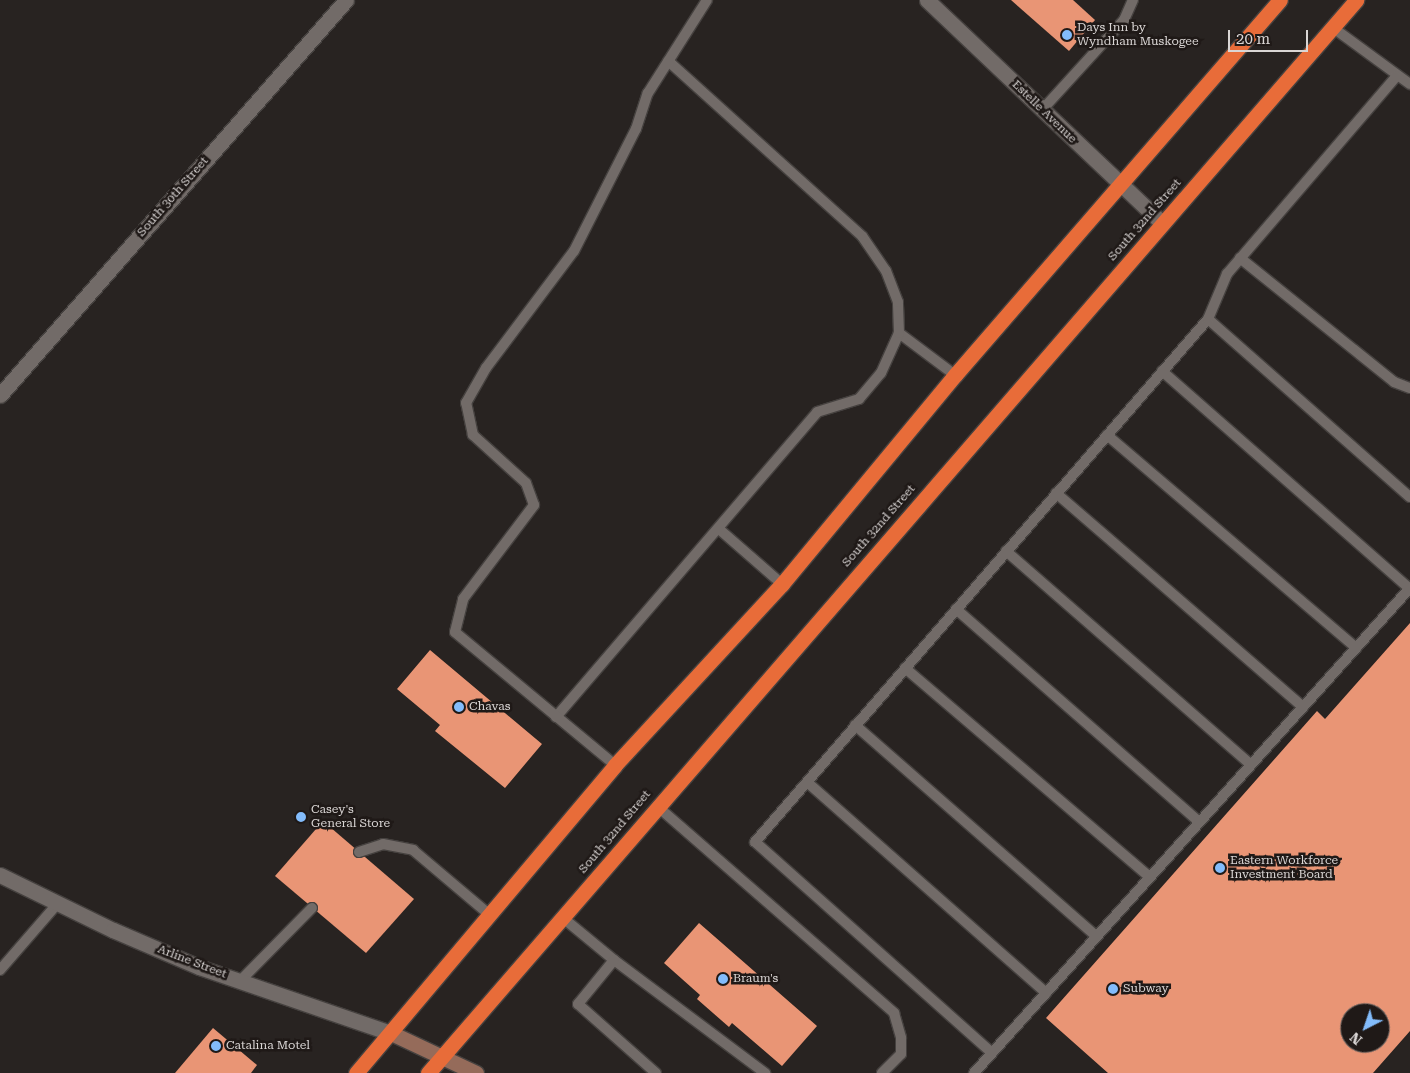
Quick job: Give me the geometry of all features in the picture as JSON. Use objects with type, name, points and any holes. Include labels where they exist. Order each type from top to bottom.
[{"type":"highway","points":[[356,1073],[491,916],[615,765],[782,584],[955,375],[1280,0]]},
{"type":"highway","name":"South 32nd Street","points":[[428,1073],[1356,0]]},
{"type":"street","name":"South 30th Street","points":[[0,395],[346,0]]},
{"type":"street","name":"Estelle Avenue","points":[[928,0],[1162,223]]},
{"type":"street","name":"Arline Street","points":[[0,875],[113,930],[241,980],[390,1033]]},
{"type":"street","points":[[390,1033],[476,1073]]},
{"type":"lane","points":[[615,765],[456,632],[463,599],[534,504],[526,484],[473,435],[466,403],[486,368],[574,251],[636,129],[648,93],[707,0]]},
{"type":"lane","points":[[1042,110],[1124,20],[1133,0]]},
{"type":"lane","points":[[1332,27],[1396,77],[1410,84]]},
{"type":"lane","points":[[556,717],[719,529],[817,412],[858,399],[881,373],[899,333],[898,302],[886,271],[862,236],[668,62]]},
{"type":"lane","points":[[992,1053],[754,842],[1208,319],[1227,274],[1396,77]]},
{"type":"lane","points":[[1240,258],[1394,382],[1410,388]]},
{"type":"lane","points":[[1208,319],[1410,497]]},
{"type":"lane","points":[[899,333],[955,375]]},
{"type":"lane","points":[[974,1073],[1410,588],[1162,371]]},
{"type":"lane","points":[[1107,435],[1356,648]]},
{"type":"lane","points":[[1056,493],[1302,707]]},
{"type":"lane","points":[[719,529],[782,584]]},
{"type":"lane","points":[[1006,551],[1251,765]]},
{"type":"lane","points":[[956,609],[1199,822]]},
{"type":"lane","points":[[905,668],[1150,877]]},
{"type":"lane","points":[[856,725],[1096,936]]},
{"type":"lane","points":[[807,782],[1046,993]]},
{"type":"lane","points":[[657,806],[894,1013],[902,1038],[901,1054],[882,1073]]},
{"type":"lane","points":[[359,852],[382,844],[413,850],[491,916]]},
{"type":"lane","points":[[0,970],[58,903]]},
{"type":"lane","points":[[241,980],[312,908]]},
{"type":"lane","points":[[562,917],[614,960],[765,1073]]},
{"type":"lane","points":[[614,960],[578,1004],[656,1073]]},
{"type":"building","name":"Days Inn by Wyndham Muskogee","points":[[1011,0],[1073,0],[1095,20],[1069,51]]},
{"type":"building","points":[[1410,623],[1410,1031],[1373,1073],[1108,1073],[1046,1018],[1317,711],[1325,719]]},
{"type":"building","name":"Chavas","points":[[430,650],[542,744],[505,788],[435,731],[440,725],[397,689]]},
{"type":"building","name":"Casey's General Store","points":[[323,821],[414,899],[366,953],[275,876]]},
{"type":"building","name":"Braum's","points":[[699,923],[817,1026],[782,1066],[732,1023],[729,1027],[697,999],[700,995],[664,963]]},
{"type":"building","name":"Catalina Motel","points":[[213,1028],[257,1065],[251,1073],[175,1073]]},
{"type":"place","name":"Days Inn by Wyndham Muskogee","points":[[1067,35]]},
{"type":"place","name":"Chavas","points":[[459,707]]},
{"type":"place","name":"Casey's General Store","points":[[301,817]]},
{"type":"place","name":"Eastern Workforce Investment Board","points":[[1220,868]]},
{"type":"place","name":"Braum's","points":[[723,979]]},
{"type":"place","name":"Subway","points":[[1113,989]]},
{"type":"place","name":"Catalina Motel","points":[[216,1046]]}]
